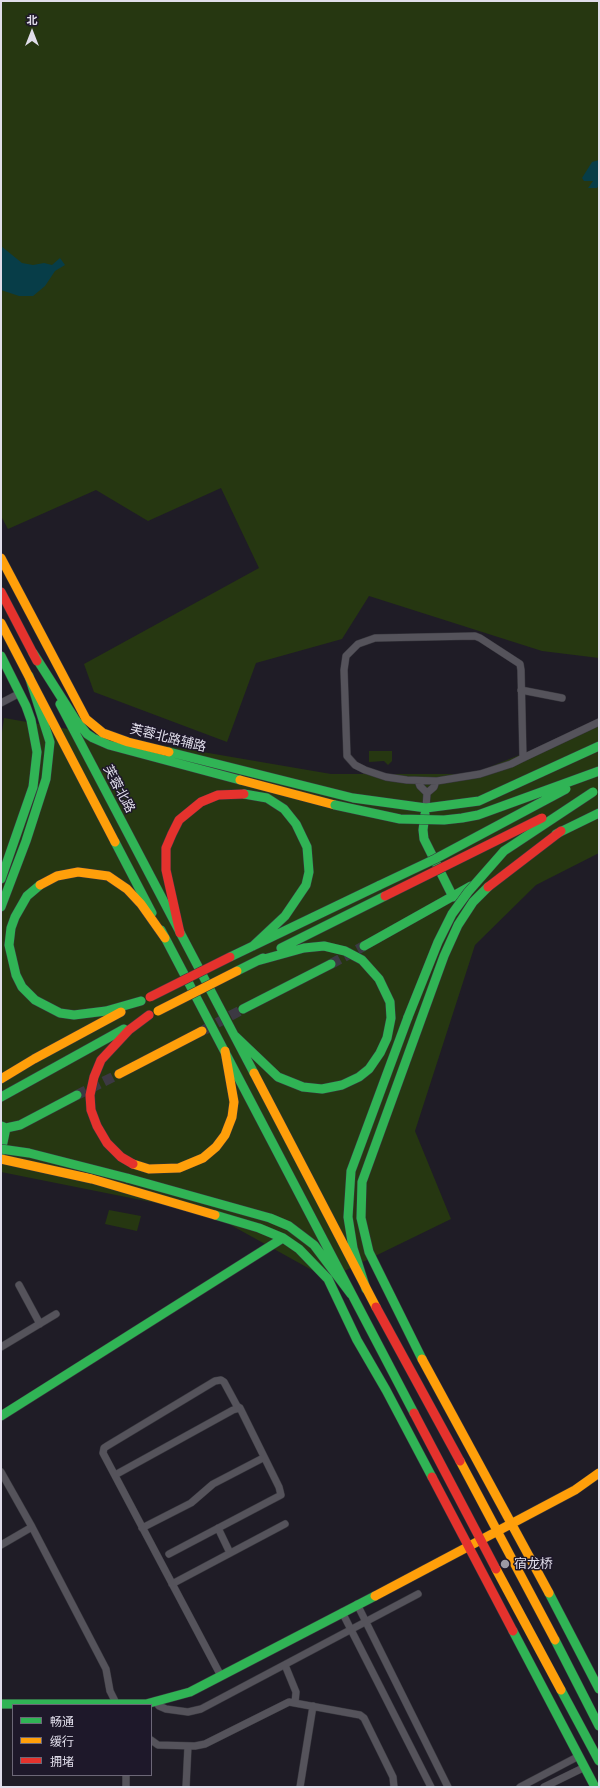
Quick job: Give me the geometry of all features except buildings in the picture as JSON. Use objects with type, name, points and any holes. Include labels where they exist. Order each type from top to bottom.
[{"type":"main road","name":"芙蓉北路辅路","points":[[1,558],[86,719],[95,728],[103,733],[128,742],[354,798],[395,805],[426,808],[479,801],[599,746]]},
{"type":"main road","name":"芙蓉北路","points":[[1,592],[235,1036]]},
{"type":"main road","points":[[1,623],[351,1294],[599,1761]]},
{"type":"main road","points":[[33,653],[75,719],[87,734],[93,738],[109,745],[335,805],[400,819],[444,820],[478,815],[599,771]]},
{"type":"main road","points":[[1,656],[20,693],[32,726],[37,752],[33,787],[1,879]]},
{"type":"main road","points":[[1,908],[26,842],[47,772],[50,742],[29,676]]},
{"type":"main road","points":[[1,1079],[34,1059],[141,1001],[435,859],[599,771]]},
{"type":"main road","points":[[1,1097],[154,1013],[596,790]]},
{"type":"main road","points":[[366,1289],[353,1248],[348,1217],[351,1171],[408,1017],[438,942],[452,914],[468,892],[504,851],[596,790]]},
{"type":"main road","points":[[180,933],[166,870],[166,848],[179,820],[201,802],[218,795],[232,793],[252,794],[267,798],[284,809],[296,824],[307,847],[309,872],[306,885],[285,916],[253,946]]},
{"type":"main road","points":[[426,808],[423,830],[424,839],[453,897]]},
{"type":"main road","points":[[364,946],[453,897],[561,831],[599,813]]},
{"type":"main road","points":[[561,831],[491,883],[473,902],[458,925],[444,956],[362,1182],[361,1218],[369,1252],[426,1368],[512,1524],[599,1689]]},
{"type":"main road","points":[[141,1001],[106,1011],[74,1015],[60,1012],[35,1000],[22,987],[16,975],[12,960],[9,945],[14,917],[27,896],[43,883],[57,876],[78,872],[90,873],[108,876],[127,889],[141,904],[165,938]]},
{"type":"main road","points":[[235,1036],[264,1066],[278,1077],[303,1087],[322,1088],[342,1085],[359,1077],[369,1069],[380,1053],[387,1038],[391,1018],[390,1002],[379,979],[362,960],[345,951],[324,946],[304,948],[257,961]]},
{"type":"main road","points":[[243,1009],[331,964]]},
{"type":"main road","points":[[154,1013],[129,1030],[101,1060],[94,1077],[90,1095],[91,1110],[97,1126],[107,1143],[121,1157],[133,1164],[149,1169],[180,1168],[203,1158],[216,1147],[225,1135],[232,1117],[234,1102],[225,1051]]},
{"type":"main road","points":[[119,1074],[202,1031]]},
{"type":"main road","points":[[235,1036],[366,1289],[499,1532],[599,1726]]},
{"type":"main road","points":[[1,1152],[4,1127],[20,1124],[77,1095]]},
{"type":"main road","points":[[1,1149],[29,1153],[127,1178],[270,1218],[289,1226],[314,1245],[351,1294]]},
{"type":"main road","points":[[1,1159],[92,1179],[259,1228],[283,1238],[310,1259],[328,1279],[357,1340],[389,1396],[595,1787]]},
{"type":"main road","points":[[1,1416],[283,1238]]},
{"type":"main road","points":[[1,1704],[146,1704],[190,1692],[357,1604],[499,1532],[575,1490],[599,1473]]},
{"type":"street","points":[[523,758],[520,664],[480,638],[475,636],[375,638],[362,642],[345,658],[344,670],[347,756],[355,765],[365,770],[399,779],[436,781],[480,774],[523,758],[599,722]]},
{"type":"street","points":[[522,690],[562,698]]},
{"type":"street","points":[[1,703],[20,693]]},
{"type":"street","points":[[418,780],[420,786],[427,793]]},
{"type":"street","points":[[426,808],[427,793],[434,787],[436,781]]},
{"type":"street","points":[[19,1285],[40,1324]]},
{"type":"street","points":[[1,1347],[56,1314]]},
{"type":"street","points":[[169,1554],[281,1495],[279,1487],[263,1458],[240,1408],[237,1406],[224,1382],[221,1380],[215,1381],[104,1448],[103,1453],[221,1676]]},
{"type":"street","points":[[115,1476],[233,1410],[240,1408]]},
{"type":"street","points":[[142,1528],[191,1503],[213,1484],[263,1458]]},
{"type":"street","points":[[1,1472],[32,1527],[106,1669],[110,1692],[117,1704]]},
{"type":"street","points":[[172,1584],[285,1524]]},
{"type":"street","points":[[1,1545],[32,1527]]},
{"type":"street","points":[[218,1528],[230,1553]]},
{"type":"street","points":[[155,1701],[159,1706],[166,1709],[194,1711],[285,1665],[418,1594]]},
{"type":"street","points":[[357,1604],[448,1787]]},
{"type":"street","points":[[342,1612],[431,1787]]},
{"type":"street","points":[[285,1665],[296,1692],[295,1703]]},
{"type":"street","points":[[152,1741],[158,1745],[195,1746],[209,1742],[286,1703],[313,1706],[363,1716],[393,1777],[394,1787]]},
{"type":"street","points":[[300,1787],[313,1706]]},
{"type":"street","points":[[186,1787],[188,1746]]},
{"type":"street","points":[[520,1787],[579,1756]]},
{"type":"street","points":[[544,1787],[585,1767]]},
{"type":"street","points":[[126,1776],[126,1787]]},
{"type":"green space","points":[[1,1],[599,1],[599,658],[542,651],[369,596],[342,639],[256,663],[227,742],[94,692],[84,664],[259,568],[221,488],[148,521],[96,490],[8,529],[1,516]]},
{"type":"green space","points":[[4,718],[331,774],[472,774],[599,723],[599,853],[536,885],[475,945],[415,1131],[451,1219],[328,1279],[211,1214],[1,1172],[1,740]]},
{"type":"green space","points":[[369,751],[392,751],[392,761],[388,765],[384,761],[369,762]]},
{"type":"green space","points":[[109,1210],[141,1216],[137,1231],[105,1224]]},
{"type":"water","points":[[599,160],[599,185],[597,188],[588,188],[593,181],[584,181],[582,178],[592,162]]},
{"type":"water","points":[[1,246],[22,263],[33,265],[44,263],[52,265],[60,258],[65,265],[55,271],[45,286],[33,296],[19,296],[1,290]]},
{"type":"tunnel","points":[[331,964],[364,946]]},
{"type":"tunnel","points":[[204,1030],[243,1009]]},
{"type":"tunnel","points":[[77,1095],[119,1074]]},
{"type":"traffic: fast","points":[[33,653],[75,719],[87,734],[93,738],[109,745],[240,780]]},
{"type":"traffic: fast","points":[[1,656],[26,706],[31,720],[37,752],[33,787],[1,879]]},
{"type":"traffic: fast","points":[[1,907],[26,841],[46,779],[50,742],[29,676]]},
{"type":"traffic: fast","points":[[60,704],[254,1073]]},
{"type":"traffic: fast","points":[[169,752],[353,798],[426,808],[479,801],[599,746]]},
{"type":"traffic: fast","points":[[335,805],[400,819],[444,820],[462,818],[478,815],[599,771]]},
{"type":"traffic: fast","points":[[380,885],[435,859],[566,789]]},
{"type":"traffic: fast","points":[[408,1017],[438,942],[452,914],[468,892],[504,851],[593,792]]},
{"type":"traffic: fast","points":[[244,794],[267,798],[284,809],[296,824],[307,847],[309,872],[306,885],[285,916],[253,946]]},
{"type":"traffic: fast","points":[[556,834],[599,813]]},
{"type":"traffic: fast","points":[[425,814],[423,830],[424,839],[453,897]]},
{"type":"traffic: fast","points":[[115,842],[152,913]]},
{"type":"traffic: fast","points":[[40,885],[27,896],[15,917],[11,928],[9,945],[16,975],[22,987],[35,1000],[60,1013],[74,1015],[106,1011],[141,1001]]},
{"type":"traffic: fast","points":[[230,957],[380,885]]},
{"type":"traffic: fast","points":[[364,946],[471,886]]},
{"type":"traffic: fast","points":[[422,1359],[369,1252],[361,1218],[362,1182],[444,956],[458,925],[473,902],[488,887]]},
{"type":"traffic: fast","points":[[281,948],[385,896]]},
{"type":"traffic: fast","points":[[161,930],[414,1413]]},
{"type":"traffic: fast","points":[[235,1036],[278,1077],[303,1087],[322,1089],[342,1085],[359,1077],[369,1069],[380,1053],[387,1038],[391,1018],[390,1002],[379,979],[362,960],[345,951],[324,946],[304,948],[257,961]]},
{"type":"traffic: fast","points":[[237,971],[263,958]]},
{"type":"traffic: fast","points":[[243,1009],[331,964]]},
{"type":"traffic: fast","points":[[366,1289],[353,1248],[348,1217],[351,1171],[408,1017]]},
{"type":"traffic: fast","points":[[1,1097],[124,1029]]},
{"type":"traffic: fast","points":[[1,1126],[6,1128],[20,1125],[77,1095]]},
{"type":"traffic: fast","points":[[1,1152],[6,1128]]},
{"type":"traffic: fast","points":[[1,1149],[29,1153],[127,1178]]},
{"type":"traffic: fast","points":[[127,1178],[270,1218],[289,1226],[314,1245],[351,1294]]},
{"type":"traffic: fast","points":[[215,1215],[259,1228],[283,1238],[299,1249],[328,1279],[357,1340],[386,1390],[432,1477]]},
{"type":"traffic: fast","points":[[1,1416],[283,1238]]},
{"type":"traffic: fast","points":[[549,1593],[599,1689]]},
{"type":"traffic: fast","points":[[1,1704],[146,1704],[190,1692],[375,1596]]},
{"type":"traffic: fast","points":[[513,1631],[595,1787]]},
{"type":"traffic: fast","points":[[555,1640],[599,1726]]},
{"type":"traffic: fast","points":[[561,1690],[599,1761]]},
{"type":"traffic: slow","points":[[1,558],[86,719],[103,733],[128,742],[169,752]]},
{"type":"traffic: slow","points":[[1,623],[115,842]]},
{"type":"traffic: slow","points":[[240,780],[335,805]]},
{"type":"traffic: slow","points":[[40,885],[57,876],[78,872],[108,876],[127,889],[141,904],[165,938]]},
{"type":"traffic: slow","points":[[158,1011],[237,971]]},
{"type":"traffic: slow","points":[[1,1079],[34,1059],[121,1012]]},
{"type":"traffic: slow","points":[[119,1074],[202,1031]]},
{"type":"traffic: slow","points":[[133,1164],[149,1169],[179,1168],[203,1158],[216,1147],[225,1135],[232,1117],[234,1102],[225,1051]]},
{"type":"traffic: slow","points":[[254,1073],[376,1307]]},
{"type":"traffic: slow","points":[[1,1159],[92,1179],[215,1215]]},
{"type":"traffic: slow","points":[[422,1359],[549,1593]]},
{"type":"traffic: slow","points":[[460,1461],[555,1640]]},
{"type":"traffic: slow","points":[[375,1596],[575,1490],[599,1473]]},
{"type":"traffic: slow","points":[[496,1569],[561,1690]]},
{"type":"traffic: jam","points":[[1,592],[37,661]]},
{"type":"traffic: jam","points":[[180,933],[166,870],[166,848],[172,834],[179,820],[201,802],[218,795],[244,794]]},
{"type":"traffic: jam","points":[[385,896],[542,818]]},
{"type":"traffic: jam","points":[[488,887],[561,831]]},
{"type":"traffic: jam","points":[[150,997],[230,957]]},
{"type":"traffic: jam","points":[[133,1164],[121,1157],[107,1143],[97,1126],[91,1110],[90,1095],[94,1077],[101,1060],[129,1030],[149,1015]]},
{"type":"traffic: jam","points":[[376,1307],[460,1461]]},
{"type":"traffic: jam","points":[[414,1413],[496,1569]]},
{"type":"traffic: jam","points":[[432,1477],[513,1631]]},
{"type":"place","name":"宿龙桥","points":[[505,1564]]}]
